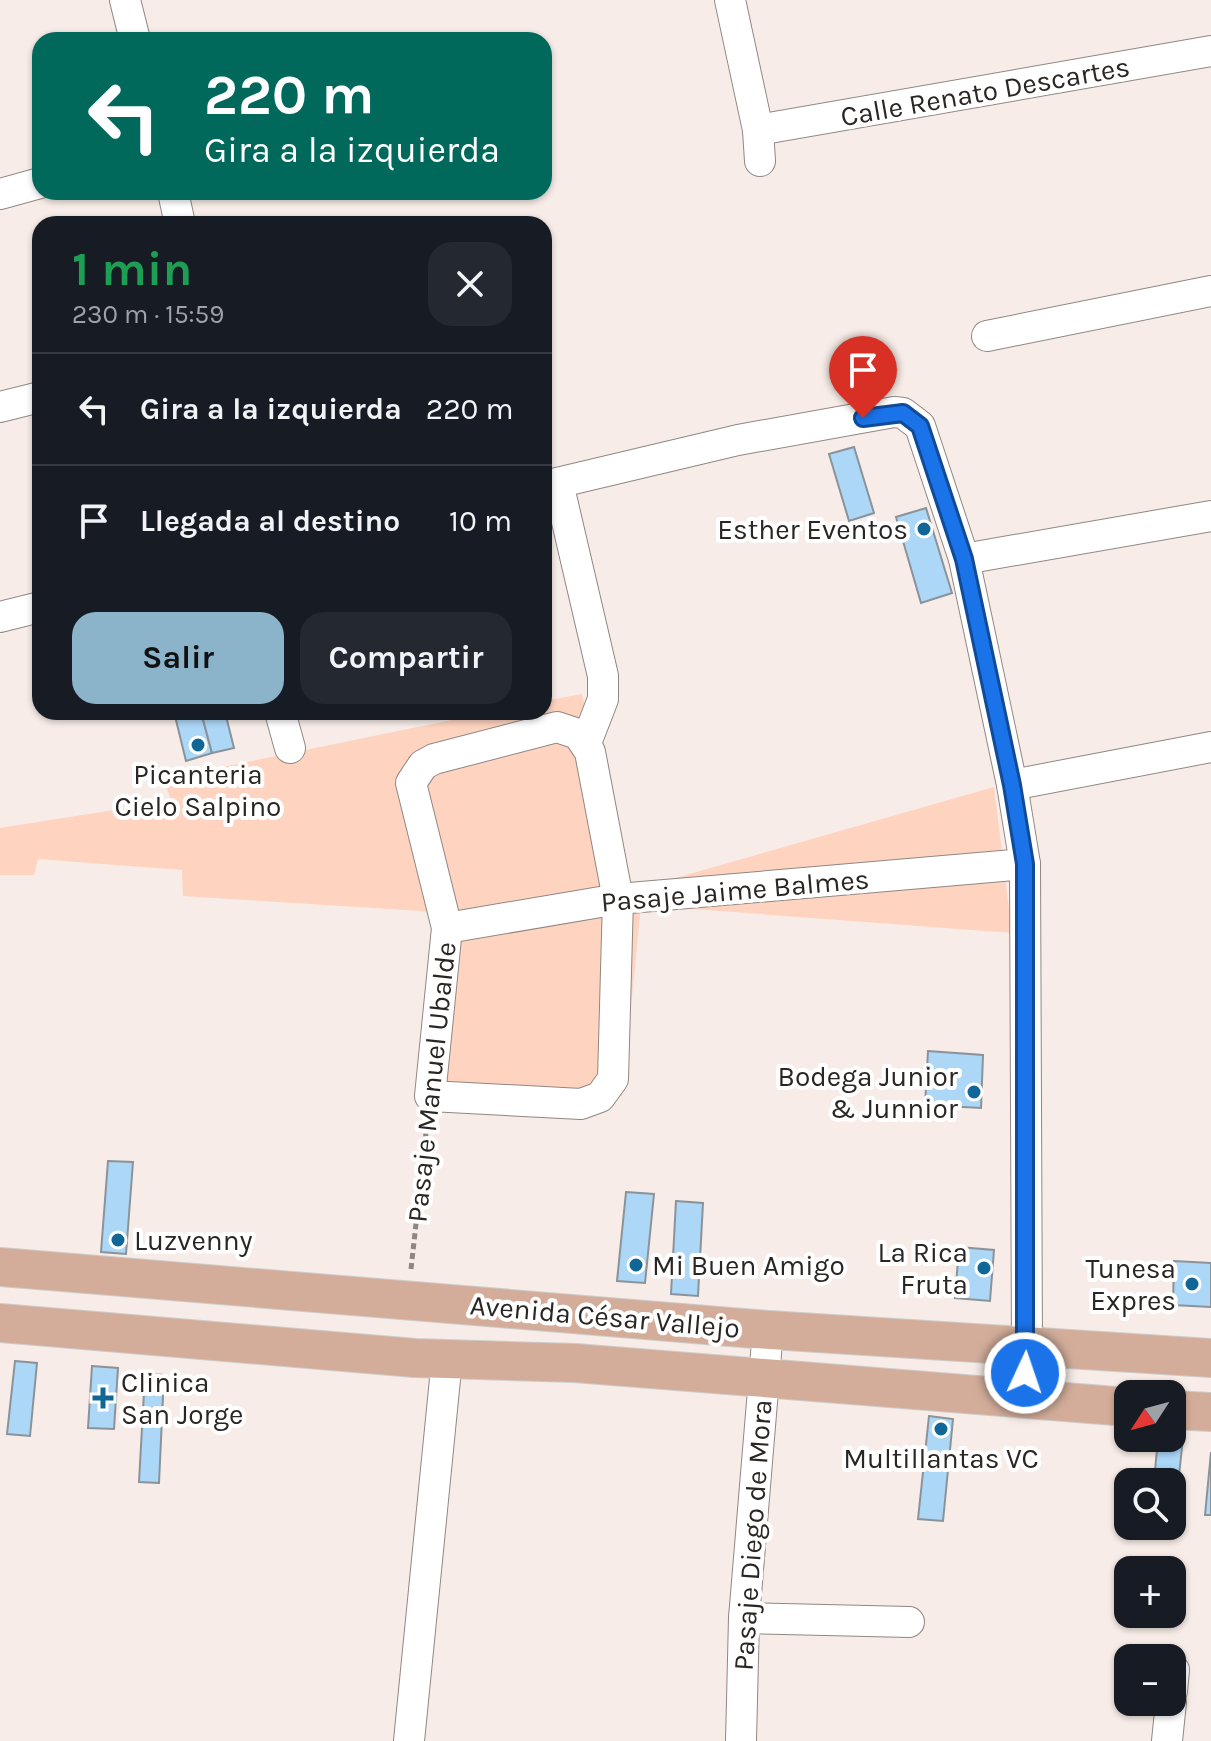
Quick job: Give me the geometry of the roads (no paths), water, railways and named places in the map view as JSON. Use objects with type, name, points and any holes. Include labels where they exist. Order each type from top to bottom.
[{"type":"main road","name":"Avenida César Vallejo","points":[[0,1267],[408,1298],[768,1330],[1211,1358]]},
{"type":"main road","points":[[296,1290],[307,1348]]},
{"type":"main road","points":[[575,1363],[578,1313]]},
{"type":"main road","name":"Avenida César Vallejo","points":[[0,1323],[447,1359],[575,1363],[1114,1406]]},
{"type":"main road","points":[[1186,1411],[1211,1412]]},
{"type":"street","points":[[125,0],[133,32]]},
{"type":"street","points":[[730,0],[758,130],[760,161]]},
{"type":"street","name":"Calle Renato Descartes","points":[[758,130],[1211,51]]},
{"type":"street","points":[[0,194],[32,185]]},
{"type":"street","points":[[987,336],[1211,291]]},
{"type":"street","points":[[0,407],[32,399]]},
{"type":"street","points":[[552,485],[738,440],[894,412],[903,413],[920,426],[964,559],[1012,785],[1025,864],[1027,1347],[1022,1400]]},
{"type":"street","points":[[552,489],[603,676],[603,699],[582,738],[618,899]]},
{"type":"street","points":[[964,559],[1211,516]]},
{"type":"street","points":[[0,617],[32,609]]},
{"type":"street","points":[[282,720],[290,748]]},
{"type":"street","name":"Pasaje Manuel Ubalde","points":[[582,738],[557,727],[434,759],[415,774],[412,794],[447,928],[430,1096],[581,1104],[600,1097],[613,1079],[618,899]]},
{"type":"street","points":[[1012,785],[1211,747]]},
{"type":"street","name":"Pasaje Jaime Balmes","points":[[447,928],[618,899],[1025,864]]},
{"type":"street","name":"Pasaje Diego de Mora","points":[[741,1741],[744,1618],[768,1330]]},
{"type":"street","points":[[409,1741],[447,1359]]},
{"type":"street","points":[[744,1618],[909,1622]]},
{"type":"street","points":[[1167,1741],[1170,1716]]},
{"type":"place","name":"Esther Eventos","points":[[924,529]]},
{"type":"place","name":"Picanteria Cielo Salpino","points":[[198,745]]},
{"type":"place","name":"Bodega Junior & Junnior","points":[[974,1092]]},
{"type":"place","name":"Luzvenny","points":[[118,1240]]},
{"type":"place","name":"Mi Buen Amigo","points":[[636,1265]]},
{"type":"place","name":"La Rica Fruta","points":[[984,1268]]},
{"type":"place","name":"Tunesa Expres","points":[[1192,1284]]},
{"type":"place","name":"Clinica San Jorge","points":[[103,1398]]},
{"type":"place","name":"Multillantas VC","points":[[941,1429]]}]
